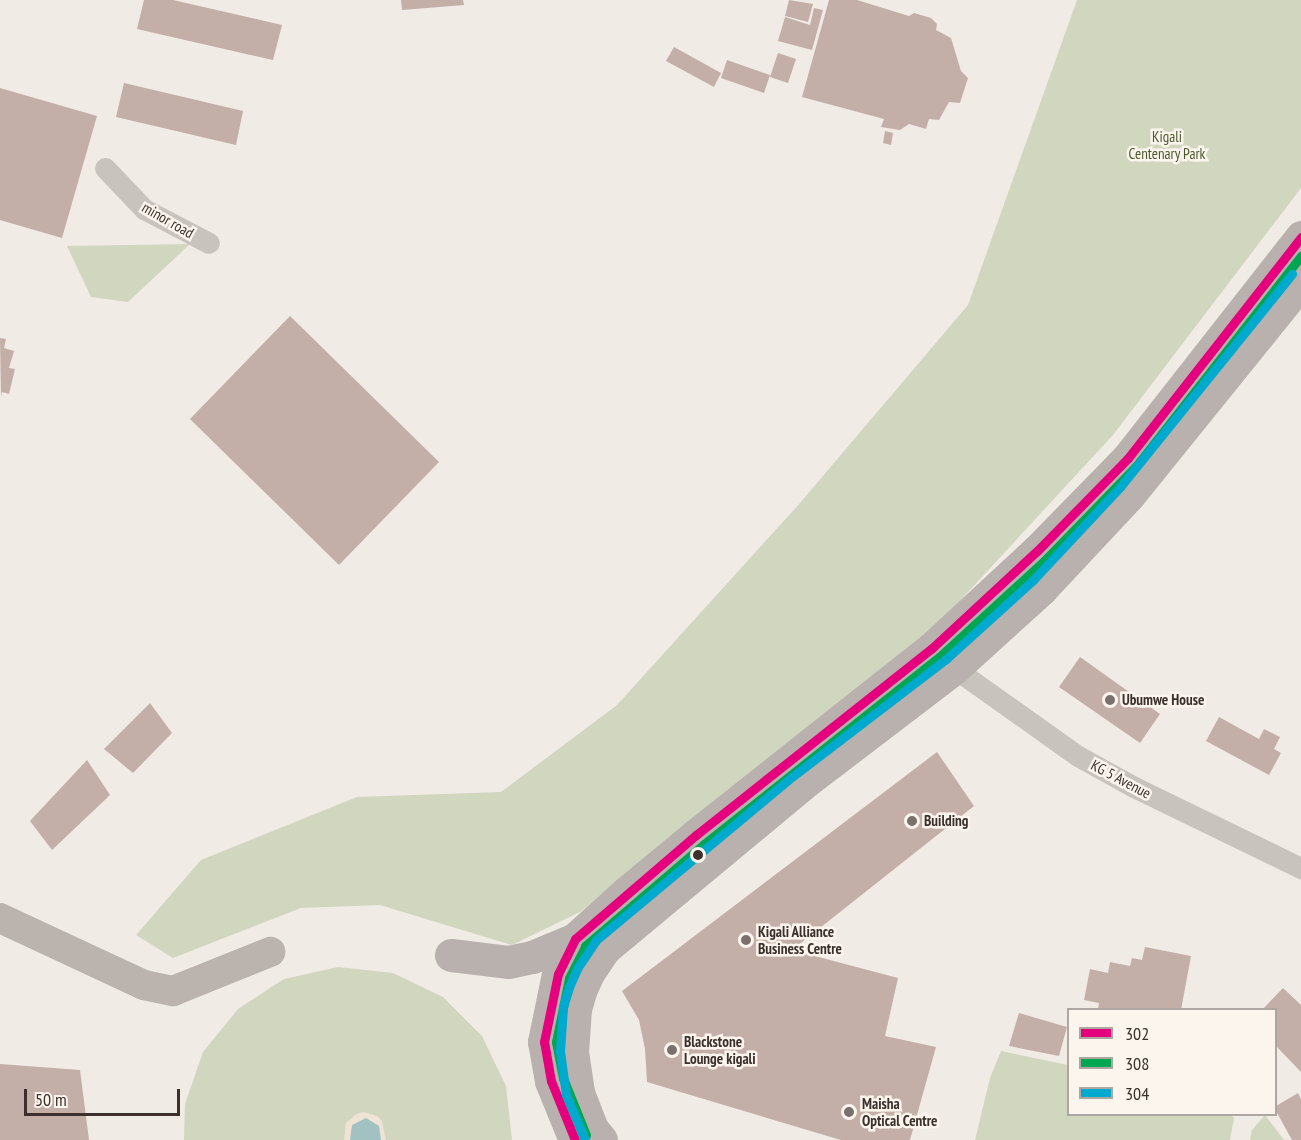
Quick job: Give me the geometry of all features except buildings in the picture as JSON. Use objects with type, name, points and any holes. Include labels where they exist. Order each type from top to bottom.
[{"type":"main road","points":[[451,955],[508,962],[532,957],[575,939],[696,835],[931,649],[1018,569],[1128,458],[1301,237]]},
{"type":"main road","points":[[589,1136],[578,1092],[572,1052],[580,991],[588,973],[605,948],[801,785],[954,668],[1041,589],[1129,495],[1301,282]]},
{"type":"main road","points":[[0,918],[144,985],[172,991],[270,952]]},
{"type":"main road","points":[[575,939],[558,974],[544,1042],[551,1081],[589,1136]]},
{"type":"street","name":"minor road","points":[[105,168],[144,209],[209,243]]},
{"type":"street","name":"KG 5 Avenue","points":[[954,668],[1078,756],[1134,787],[1301,868]]},
{"type":"green space","name":"Kigali Centenary Park","points":[[1077,0],[1301,0],[1301,188],[1113,435],[945,617],[580,912],[512,945],[380,905],[301,908],[173,958],[136,935],[201,860],[357,797],[501,792],[617,705],[800,503],[968,305]]},
{"type":"green space","points":[[190,244],[128,302],[91,297],[67,246]]},
{"type":"green space","points":[[338,967],[393,973],[443,997],[482,1036],[506,1086],[512,1140],[184,1140],[185,1104],[203,1052],[238,1009],[284,979]]},
{"type":"green space","points":[[1001,1051],[1067,1065],[1067,1116],[1232,1116],[1234,1118],[1230,1140],[975,1140],[990,1078]]},
{"type":"green space","points":[[1266,1116],[1284,1140],[1250,1140],[1252,1130]]},
{"type":"shaded area","points":[[364,1112],[377,1116],[382,1121],[386,1140],[344,1140],[346,1123],[356,1114]]},
{"type":"water","points":[[366,1118],[379,1126],[381,1140],[350,1140],[352,1125]]},
{"type":"transit line","name":"302","points":[[575,1140],[551,1081],[544,1042],[558,974],[575,939],[696,835],[931,649],[1037,551],[1128,458],[1301,237]]},
{"type":"transit line","name":"308","points":[[586,1135],[563,1078],[556,1042],[569,978],[585,946],[704,844],[938,658],[1045,560],[1137,465],[1301,256]]},
{"type":"transit line","name":"304","points":[[585,1140],[566,1095],[560,1051],[563,1007],[569,987],[578,967],[596,940],[793,776],[946,659],[1033,580],[1120,487],[1292,274]]},
{"type":"place","name":"Ubumwe House","points":[[1110,700]]},
{"type":"place","name":"Building","points":[[912,821]]},
{"type":"place","name":"Kigali Alliance Business Centre","points":[[746,940]]},
{"type":"place","name":"Blackstone Lounge kigali","points":[[672,1050]]},
{"type":"place","name":"Maisha Optical Centre","points":[[849,1112]]}]
